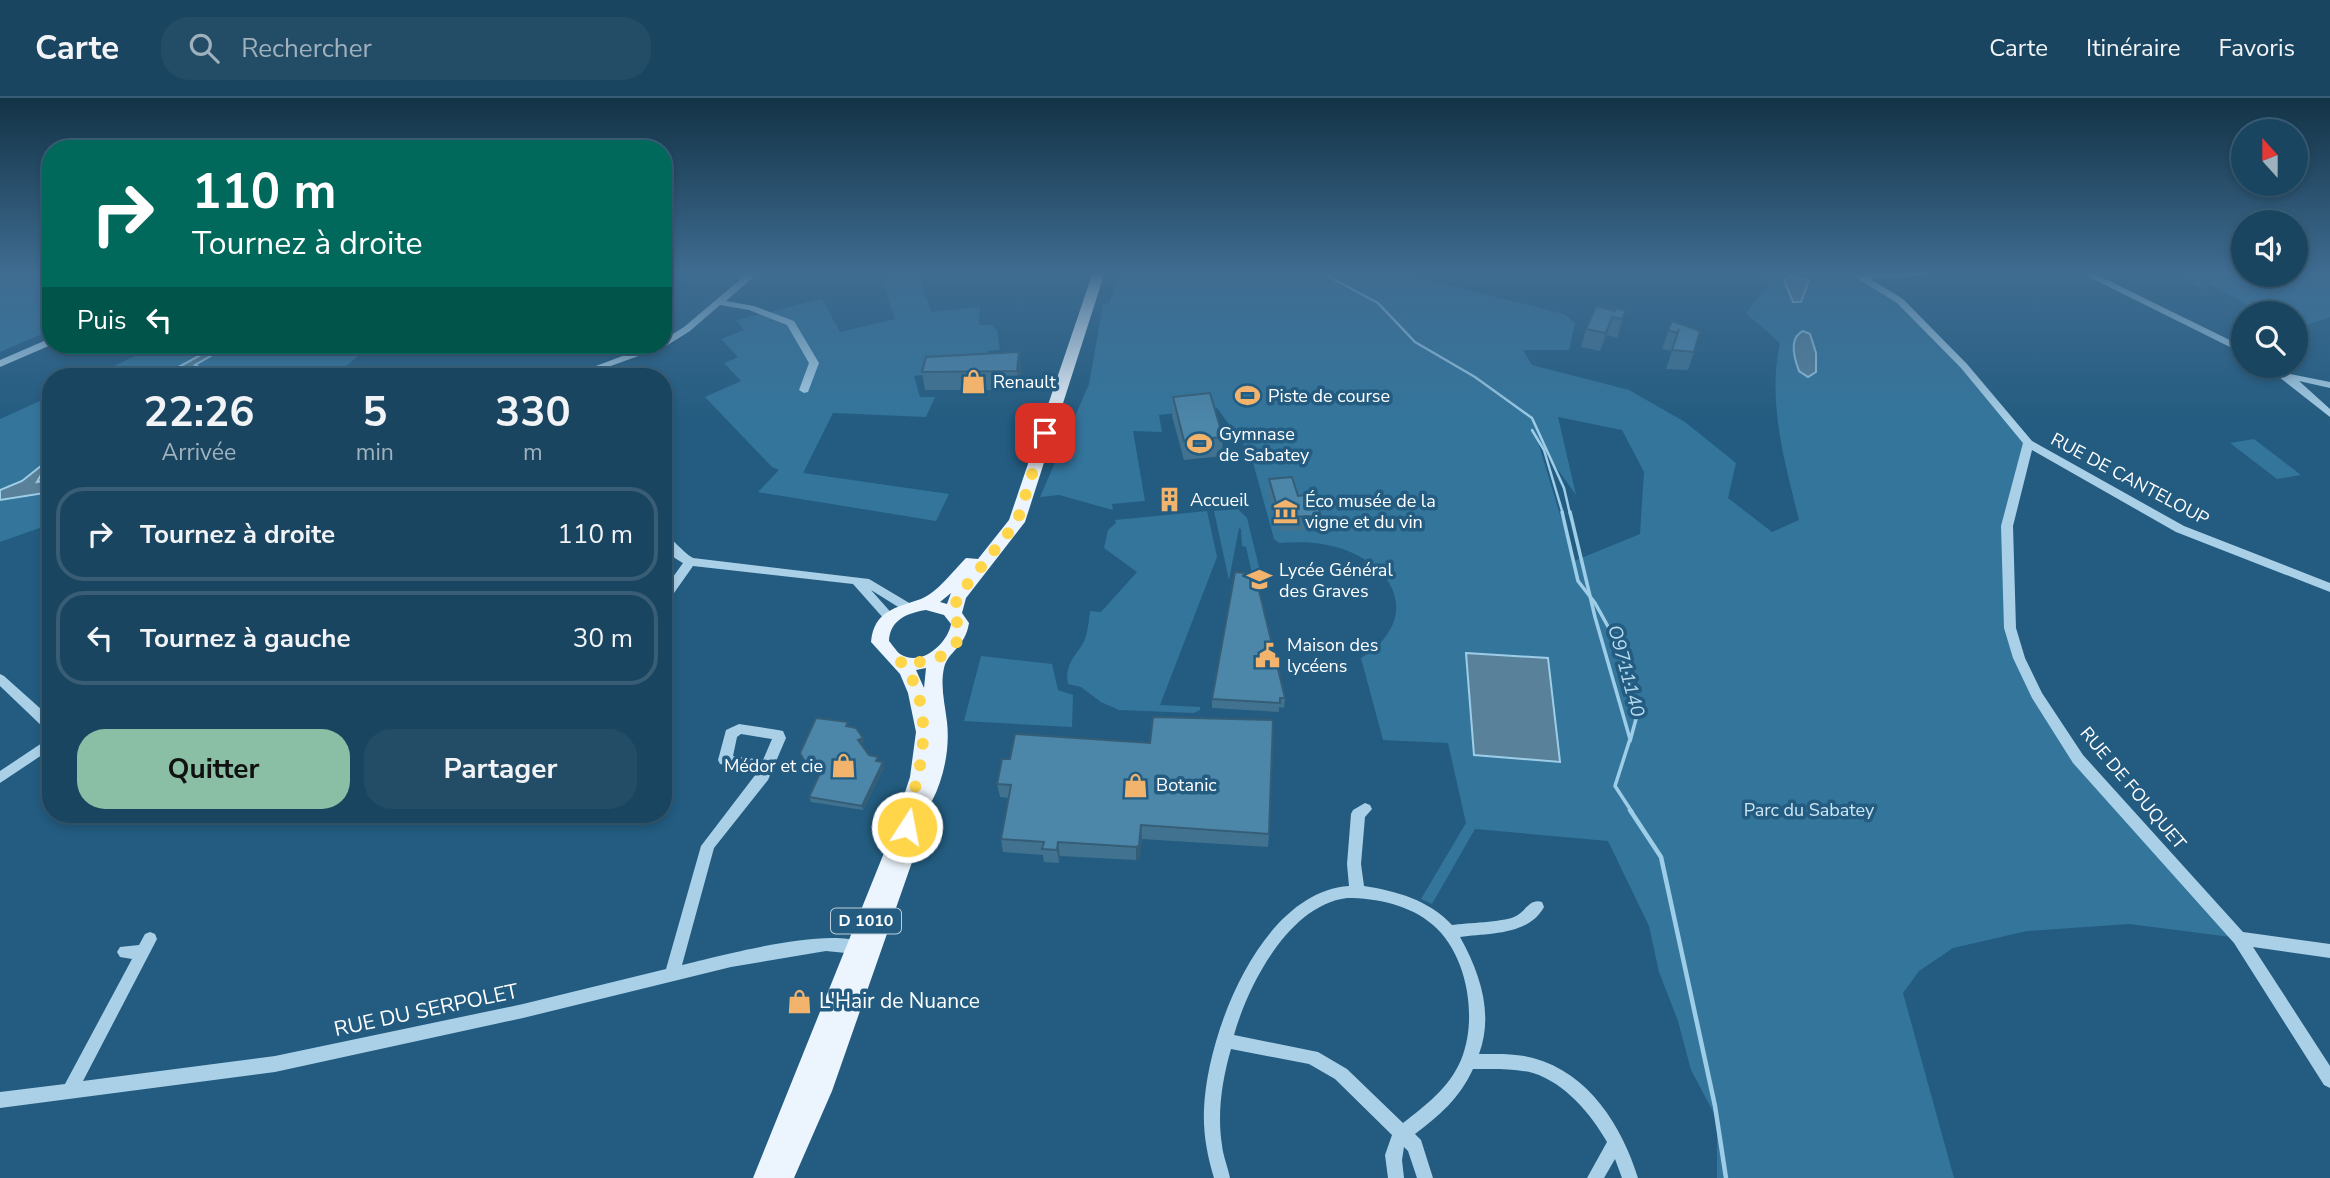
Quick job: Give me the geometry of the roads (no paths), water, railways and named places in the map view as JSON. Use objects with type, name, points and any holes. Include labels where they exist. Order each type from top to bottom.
[{"type":"main road","points":[[953,613],[958,596],[1010,532],[1082,322]]},
{"type":"main road","points":[[926,604],[949,586],[1020,509]]},
{"type":"main road","points":[[926,604],[953,613],[960,625],[959,639],[939,657],[913,663],[890,656],[880,642],[879,633],[889,617],[907,607],[926,604]]},
{"type":"main road","name":"D 1010","points":[[867,937],[938,755],[939,734],[932,673],[939,657]]},
{"type":"main road","name":"D 1010","points":[[782,1178],[820,1091],[924,755],[925,734],[911,676],[900,661]]},
{"type":"main road","points":[[765,1178],[809,1078],[825,1056],[867,937]]},
{"type":"street","points":[[672,338],[695,322]]},
{"type":"street","points":[[789,322],[814,363],[804,390]]},
{"type":"street","name":"RUE DE CANTELOUP","points":[[1920,322],[1964,366],[2028,443],[2180,529],[2330,588]]},
{"type":"street","points":[[2186,322],[2231,345]]},
{"type":"street","points":[[0,364],[42,345]]},
{"type":"street","points":[[596,368],[634,354]]},
{"type":"street","points":[[2293,378],[2301,391],[2330,414]]},
{"type":"street","points":[[2297,378],[2330,385]]},
{"type":"street","name":"RUE DE FOUQUET","points":[[2028,443],[2007,526],[2010,628],[2019,658],[2037,695],[2078,759],[2239,938],[2330,1080]]},
{"type":"street","points":[[672,548],[690,562],[869,583],[907,607]]},
{"type":"street","points":[[672,587],[690,562]]},
{"type":"street","points":[[853,580],[889,617]]},
{"type":"street","points":[[0,680],[42,718]]},
{"type":"street","points":[[0,778],[42,748]]},
{"type":"street","points":[[673,971],[708,846],[746,800],[766,766]]},
{"type":"street","points":[[1357,890],[1354,864],[1358,814],[1365,809]]},
{"type":"street","points":[[1222,1178],[1212,1157],[1215,1081],[1237,1000],[1276,936],[1293,917],[1323,898],[1357,890],[1398,899],[1427,913],[1450,932],[1474,976],[1479,1004],[1478,1031],[1470,1061],[1438,1106],[1402,1133],[1392,1156],[1396,1178]]},
{"type":"street","points":[[1450,932],[1519,923],[1537,906]]},
{"type":"street","name":"RUE DU SERPOLET","points":[[0,1100],[275,1064],[523,1011],[673,971],[867,937]]},
{"type":"street","points":[[2239,938],[2330,951]]},
{"type":"street","points":[[70,1090],[147,945],[125,952]]},
{"type":"street","points":[[1225,1041],[1312,1057],[1340,1074],[1415,1146],[1426,1178]]},
{"type":"street","points":[[1470,1061],[1522,1063],[1554,1076],[1592,1106],[1616,1142],[1630,1178]]},
{"type":"street","points":[[773,1178],[805,1105],[809,1078]]},
{"type":"street","points":[[1595,1178],[1616,1142]]},
{"type":"waterway","name":"O9711140","points":[[1396,322],[1415,342],[1475,377],[1532,418],[1564,488],[1570,514]]},
{"type":"waterway","points":[[1532,430],[1544,450],[1563,514]]},
{"type":"waterway","points":[[1562,512],[1578,581],[1590,597]]},
{"type":"waterway","name":"O9711140","points":[[1570,512],[1590,597]]},
{"type":"waterway","points":[[1590,597],[1621,650],[1636,719],[1630,741]]},
{"type":"waterway","name":"O9711140","points":[[1590,597],[1630,739],[1615,786],[1632,812]]},
{"type":"waterway","name":"O9711140","points":[[1630,810],[1661,857],[1715,1106],[1726,1178]]},
{"type":"place","name":"Renault","points":[[973,382]]},
{"type":"place","name":"Piste de course","points":[[1248,396]]},
{"type":"place","name":"Gymnase de Sabatey","points":[[1199,444]]},
{"type":"place","name":"Accueil","points":[[1170,500]]},
{"type":"place","name":"Éco musée de la vigne et du vin","points":[[1285,511]]},
{"type":"place","name":"Lycée Général des Graves","points":[[1259,580]]},
{"type":"place","name":"Maison des lycéens","points":[[1267,655]]},
{"type":"place","name":"Médor et cie","points":[[843,766]]},
{"type":"place","name":"Botanic","points":[[1136,785]]},
{"type":"place","name":"L'Hair de Nuance","points":[[799,1001]]},
{"type":"park label","name":"Parc du Sabatey","points":[[1809,810]]}]
